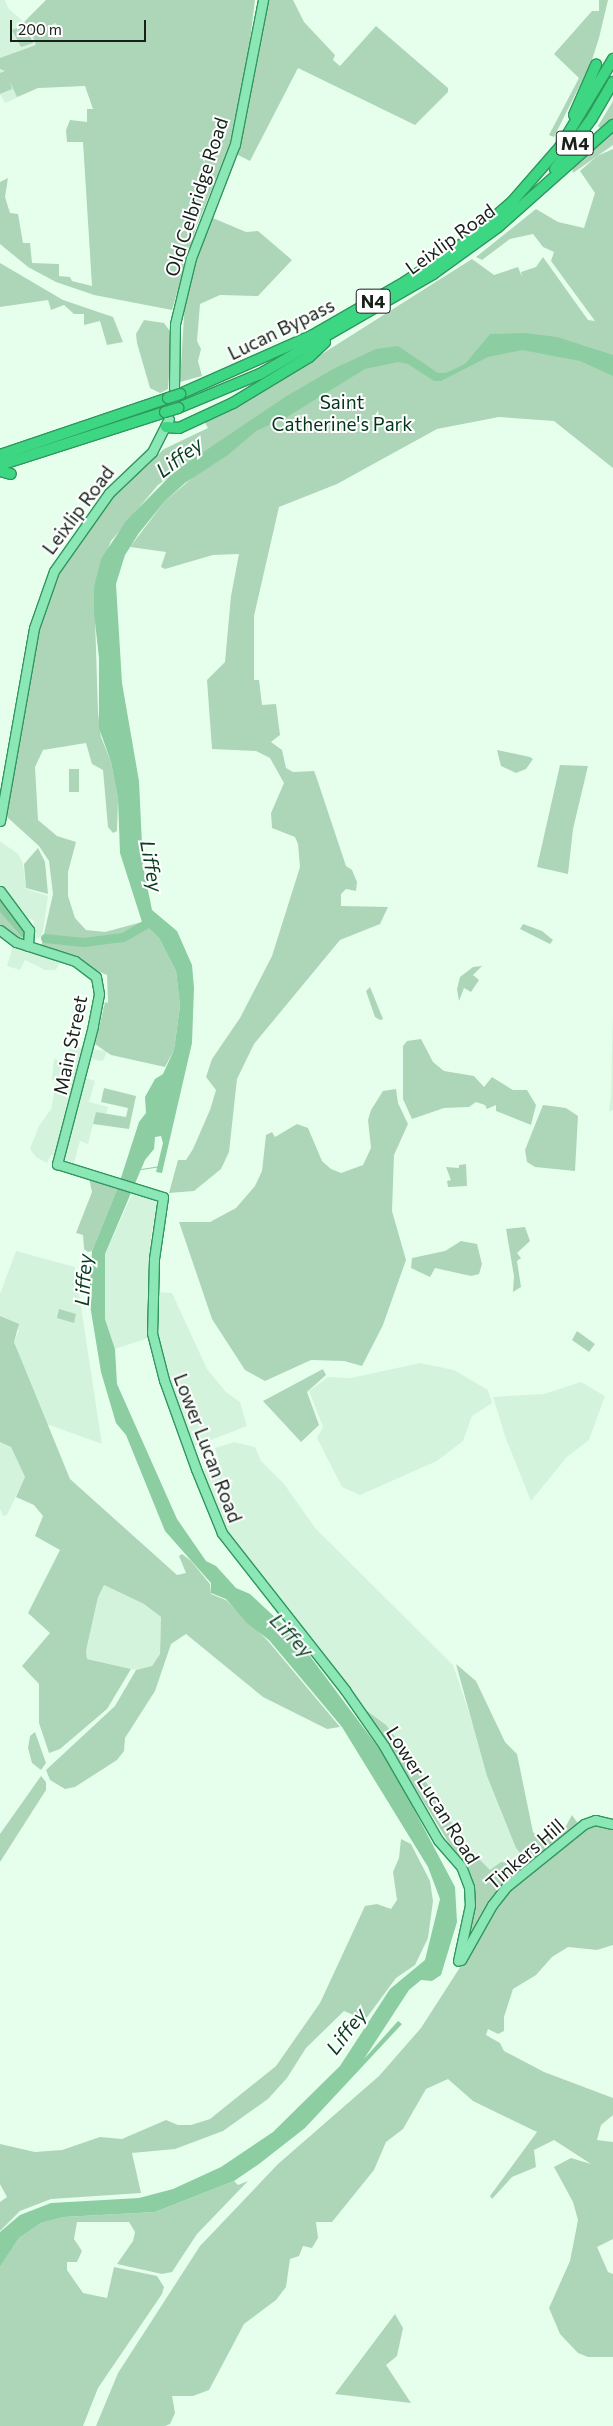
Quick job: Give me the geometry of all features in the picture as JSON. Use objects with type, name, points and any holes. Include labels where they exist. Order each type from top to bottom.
[{"type":"highway","name":"M4","points":[[542,170],[583,112],[613,59]]},
{"type":"highway","points":[[542,170],[577,109],[596,65]]},
{"type":"highway","name":"M4","points":[[530,198],[578,139],[613,82]]},
{"type":"highway","points":[[530,198],[613,125]]},
{"type":"highway","name":"Lucan Bypass","points":[[0,454],[168,398],[177,391],[313,335],[405,282],[493,220],[542,170]]},
{"type":"highway","name":"Leixlip Road","points":[[335,333],[433,274],[492,232],[530,198]]},
{"type":"highway","points":[[165,424],[179,428],[234,403],[309,357],[335,333]]},
{"type":"highway","name":"Lucan Bypass","points":[[0,465],[165,424],[178,408],[260,374],[335,333]]},
{"type":"highway","points":[[0,454],[140,403]]},
{"type":"highway","points":[[0,471],[10,474]]},
{"type":"main road","name":"Old Celbridge Road","points":[[177,391],[175,320],[191,258],[235,144],[263,0]]},
{"type":"main road","name":"Leixlip Road","points":[[0,821],[34,628],[54,571],[109,493],[152,452],[165,424]]},
{"type":"main road","points":[[0,891],[29,930],[28,946]]},
{"type":"main road","name":"Main Street","points":[[0,930],[28,946],[79,963],[93,974],[99,987],[90,1042],[57,1164],[136,1188]]},
{"type":"main road","name":"Lower Lucan Road","points":[[136,1188],[163,1198],[154,1259],[153,1341],[166,1385],[218,1525],[345,1690],[384,1746],[438,1840],[461,1866],[469,1887],[470,1905],[458,1961]]},
{"type":"main road","name":"Tinkers Hill","points":[[458,1961],[498,1895],[506,1887],[584,1824],[594,1820],[613,1824]]},
{"type":"shaded area","points":[[0,0],[5,0],[8,8],[24,22],[29,34],[56,23],[78,86],[38,88],[5,103],[0,94]]},
{"type":"shaded area","points":[[0,841],[18,854],[23,863],[26,889],[48,896],[42,937],[36,939],[33,920],[19,914],[0,885]]},
{"type":"shaded area","points":[[13,946],[60,962],[56,970],[45,970],[25,960],[20,970],[7,966]]},
{"type":"shaded area","points":[[613,1011],[613,1110],[609,1112],[611,1095]]},
{"type":"shaded area","points":[[70,1046],[107,1051],[103,1061],[91,1059],[86,1078],[95,1081],[89,1102],[108,1107],[106,1114],[96,1112],[88,1144],[80,1141],[74,1163],[51,1155],[47,1163],[36,1157],[30,1149],[39,1126],[51,1109],[56,1083],[52,1079],[54,1059],[65,1062]]},
{"type":"shaded area","points":[[133,1192],[153,1198],[157,1203],[151,1237],[148,1338],[115,1349],[105,1319],[105,1254]]},
{"type":"shaded area","points":[[16,1251],[75,1267],[102,1444],[44,1423],[14,1341],[19,1330],[0,1316],[0,1294]]},
{"type":"shaded area","points":[[157,1292],[172,1293],[207,1369],[226,1392],[240,1402],[247,1426],[193,1447],[163,1360],[156,1323]]},
{"type":"shaded area","points":[[420,1363],[454,1370],[488,1390],[492,1403],[472,1416],[463,1441],[437,1461],[360,1495],[342,1487],[317,1438],[323,1427],[309,1391],[328,1377],[351,1378]]},
{"type":"shaded area","points":[[581,1382],[605,1396],[589,1440],[567,1457],[531,1501],[506,1439],[493,1397],[544,1394]]},
{"type":"shaded area","points":[[0,1442],[11,1447],[25,1477],[7,1515],[3,1516],[0,1509]]},
{"type":"shaded area","points":[[234,1442],[255,1447],[261,1461],[284,1484],[316,1529],[453,1665],[477,1736],[527,1848],[518,1866],[486,1873],[468,1852],[416,1763],[390,1745],[330,1662],[226,1531],[202,1472],[208,1466],[221,1469],[215,1448]]},
{"type":"shaded area","points":[[104,1585],[144,1604],[161,1617],[160,1654],[152,1666],[136,1670],[87,1659],[86,1651],[98,1596]]},
{"type":"green space","points":[[46,0],[255,0],[246,73],[229,146],[196,228],[172,310],[94,295],[56,282],[28,267],[0,244],[0,182],[8,178],[5,197],[10,213],[18,214],[23,243],[30,243],[32,263],[59,264],[59,276],[70,277],[72,281],[92,286],[83,142],[67,142],[66,130],[70,120],[87,122],[87,109],[93,109],[85,86],[38,88],[17,97],[10,82],[12,89],[0,94],[0,73],[5,71],[0,69],[0,58],[36,45],[32,34],[51,26],[55,38],[61,36],[56,23],[29,34],[33,43],[21,47],[12,30],[24,25],[26,27],[24,22]]},
{"type":"green space","points":[[267,0],[293,0],[304,22],[335,55],[333,60],[340,66],[376,26],[448,88],[448,92],[415,125],[298,68],[250,161],[236,154],[254,78]]},
{"type":"green space","points":[[599,0],[608,0],[591,63],[554,137],[549,135],[579,78],[554,54],[592,11],[599,11]]},
{"type":"green space","points":[[613,101],[613,121],[602,130],[598,126]]},
{"type":"green space","points":[[613,130],[613,145],[573,173],[572,167]]},
{"type":"green space","name":"Saint Catherine's Park","points":[[613,149],[613,468],[554,421],[499,417],[437,429],[337,484],[279,507],[254,616],[254,680],[259,680],[262,705],[276,704],[280,735],[271,742],[282,750],[286,768],[293,772],[314,771],[346,866],[352,870],[357,882],[356,891],[346,889],[341,894],[341,906],[388,907],[380,924],[340,940],[254,1044],[237,1079],[229,1152],[221,1169],[194,1191],[169,1193],[178,1160],[186,1160],[193,1149],[210,1110],[216,1090],[206,1077],[212,1059],[240,1018],[272,956],[300,867],[298,844],[295,837],[272,828],[271,813],[284,783],[270,758],[256,751],[212,749],[207,680],[225,662],[231,596],[239,554],[213,555],[165,569],[161,567],[166,552],[130,547],[165,501],[197,474],[186,465],[158,485],[111,541],[94,587],[98,712],[101,737],[111,762],[118,799],[117,831],[113,833],[108,827],[103,770],[92,764],[86,743],[43,750],[35,767],[38,820],[57,836],[76,842],[68,872],[68,896],[75,918],[86,930],[105,932],[142,922],[159,938],[176,971],[180,1006],[174,1050],[165,1067],[111,1055],[95,1044],[105,1002],[108,1003],[107,975],[41,947],[53,894],[49,861],[39,846],[7,817],[39,622],[50,591],[61,567],[117,492],[164,449],[208,428],[202,418],[284,378],[472,259],[494,275],[518,267],[522,277],[521,272],[536,267],[543,257],[588,320],[595,321],[551,261],[554,252],[543,247],[533,234],[510,239],[482,260],[476,257],[536,209],[558,222],[584,228],[595,193],[580,171],[597,156]]},
{"type":"green space","points":[[208,216],[246,232],[258,231],[292,260],[258,296],[220,295],[200,304],[197,341],[201,349],[198,361],[202,376],[180,382],[185,299]]},
{"type":"green space","points":[[0,263],[63,300],[113,317],[123,342],[107,345],[100,321],[84,325],[84,314],[74,314],[64,305],[51,310],[48,300],[0,307]]},
{"type":"green space","points":[[144,320],[164,323],[172,334],[168,389],[160,393],[150,388],[137,343],[136,334]]},
{"type":"green space","points":[[497,750],[533,759],[526,769],[516,773],[501,766]]},
{"type":"green space","points":[[560,765],[588,766],[573,829],[568,874],[537,867]]},
{"type":"green space","points":[[69,769],[79,769],[79,792],[69,792]]},
{"type":"green space","points":[[38,848],[45,862],[48,894],[26,888],[24,864]]},
{"type":"green space","points":[[0,909],[23,934],[22,938],[9,935],[0,925]]},
{"type":"green space","points":[[523,924],[542,931],[553,940],[550,944],[520,929]]},
{"type":"green space","points":[[482,966],[473,975],[479,980],[471,992],[464,988],[459,1001],[457,989],[460,977],[473,967]]},
{"type":"green space","points":[[370,987],[383,1019],[380,1020],[375,1017],[366,991]]},
{"type":"green space","points":[[421,1039],[433,1062],[444,1071],[474,1076],[484,1087],[492,1077],[513,1090],[527,1090],[536,1105],[531,1125],[496,1111],[496,1105],[487,1109],[485,1105],[476,1102],[469,1107],[444,1108],[412,1119],[403,1099],[403,1046],[407,1041]]},
{"type":"green space","points":[[104,1088],[136,1096],[129,1129],[93,1124],[96,1112],[126,1117],[128,1108],[101,1102]]},
{"type":"green space","points":[[396,1089],[398,1103],[408,1124],[394,1155],[392,1211],[406,1260],[383,1325],[362,1366],[344,1361],[311,1360],[265,1381],[245,1370],[212,1319],[179,1222],[210,1222],[236,1208],[255,1186],[262,1171],[266,1135],[272,1132],[275,1137],[297,1124],[308,1128],[322,1161],[331,1169],[341,1173],[363,1165],[371,1148],[368,1120],[371,1110],[383,1091]]},
{"type":"green space","points":[[543,1105],[566,1108],[578,1116],[575,1171],[535,1167],[527,1162],[525,1150]]},
{"type":"green space","points":[[466,1164],[467,1186],[448,1187],[447,1181],[451,1180],[446,1167],[459,1168],[459,1165]]},
{"type":"green space","points":[[89,1178],[118,1187],[92,1251],[88,1252],[84,1249],[83,1235],[76,1233],[92,1192]]},
{"type":"green space","points":[[525,1227],[530,1241],[517,1253],[521,1258],[517,1261],[521,1287],[513,1292],[514,1276],[506,1229]]},
{"type":"green space","points":[[461,1241],[477,1244],[482,1264],[479,1274],[471,1276],[435,1268],[430,1277],[411,1268],[412,1258],[445,1251]]},
{"type":"green space","points":[[59,1309],[76,1314],[74,1323],[57,1318]]},
{"type":"green space","points":[[0,1316],[19,1324],[14,1342],[70,1479],[177,1575],[186,1573],[179,1556],[182,1554],[191,1561],[210,1584],[211,1594],[226,1600],[268,1641],[340,1727],[327,1729],[263,1697],[186,1634],[171,1644],[155,1691],[125,1738],[124,1751],[117,1760],[75,1787],[65,1789],[50,1780],[46,1770],[115,1706],[136,1670],[152,1666],[160,1654],[161,1617],[144,1604],[104,1585],[98,1597],[86,1651],[87,1659],[131,1669],[107,1709],[60,1749],[49,1753],[39,1723],[39,1684],[22,1666],[50,1633],[28,1613],[60,1550],[35,1536],[43,1516],[34,1505],[16,1497],[25,1477],[11,1447],[0,1442]]},
{"type":"green space","points":[[577,1331],[595,1344],[589,1352],[572,1340]]},
{"type":"green space","points":[[323,1369],[326,1375],[307,1392],[319,1425],[301,1442],[263,1401]]},
{"type":"green space","points":[[456,1664],[476,1681],[505,1742],[517,1754],[533,1832],[537,1836],[546,1837],[566,1826],[572,1815],[579,1825],[511,1882],[469,1940],[473,1904],[472,1881],[384,1737],[359,1705],[386,1725],[410,1756],[466,1846],[490,1870],[501,1862],[514,1863],[522,1855],[516,1848],[487,1776]]},
{"type":"green space","points":[[35,1732],[46,1763],[41,1770],[32,1763],[28,1748],[30,1736]]},
{"type":"green space","points":[[41,1776],[46,1782],[46,1790],[0,1862],[0,1834]]},
{"type":"green space","points":[[601,1823],[613,1827],[613,1945],[597,1950],[568,1947],[552,1957],[536,1975],[513,1989],[504,2017],[504,2031],[498,2034],[488,2029],[486,2035],[500,2043],[504,2051],[544,2072],[613,2098],[613,2115],[601,2125],[597,2140],[613,2142],[613,2239],[597,2247],[608,2272],[613,2274],[613,2357],[588,2357],[578,2353],[560,2334],[549,2308],[570,2261],[578,2220],[573,2202],[554,2167],[571,2158],[591,2164],[554,2140],[534,2150],[536,2167],[512,2177],[492,2199],[490,2196],[537,2132],[473,2101],[448,2079],[426,2089],[403,2129],[386,2142],[374,2170],[332,2222],[316,2222],[318,2238],[312,2248],[303,2246],[299,2256],[290,2259],[286,2287],[276,2300],[244,2324],[209,2390],[193,2396],[172,2396],[175,2413],[170,2424],[165,2426],[96,2426],[118,2373],[200,2246],[278,2164],[379,2076],[421,2028],[466,1958],[480,1928],[509,1889],[538,1867],[573,1833],[588,1825]]},
{"type":"green space","points":[[401,1839],[411,1844],[430,1881],[433,1901],[428,1938],[415,1965],[396,1978],[365,2020],[344,2011],[306,2048],[287,2078],[268,2099],[223,2131],[175,2149],[132,2153],[141,2193],[51,2199],[20,2211],[0,2231],[0,2202],[7,2197],[0,2184],[0,2144],[35,2152],[62,2150],[100,2137],[122,2139],[166,2120],[178,2125],[191,2125],[210,2119],[276,2066],[320,2003],[365,1906],[377,1904],[391,1909],[397,1900],[393,1872],[399,1858]]},
{"type":"green space","points":[[234,2181],[238,2185],[248,2181],[197,2234],[172,2272],[162,2274],[117,2264],[133,2241],[135,2232],[129,2222],[77,2222],[74,2239],[82,2251],[77,2262],[67,2262],[67,2270],[83,2293],[107,2298],[114,2267],[157,2276],[164,2287],[162,2294],[98,2388],[83,2426],[0,2426],[0,2267],[19,2238],[41,2223],[64,2217],[155,2212]]},
{"type":"green space","points":[[395,2314],[403,2328],[397,2356],[386,2365],[411,2403],[335,2394]]},
{"type":"water","name":"Liffey","points":[[525,333],[557,337],[613,355],[613,376],[580,361],[522,350],[488,357],[441,381],[434,381],[408,364],[398,362],[365,369],[287,417],[256,431],[228,455],[185,483],[165,501],[139,533],[125,555],[116,584],[122,683],[139,781],[143,866],[152,910],[177,931],[192,965],[194,988],[192,1043],[162,1173],[156,1172],[163,1143],[161,1136],[155,1137],[154,1149],[145,1160],[105,1254],[105,1319],[115,1349],[117,1384],[177,1519],[206,1561],[216,1566],[236,1588],[250,1594],[295,1636],[389,1762],[455,1887],[457,1922],[441,1975],[432,1981],[421,1980],[409,1990],[364,2059],[398,2021],[402,2024],[305,2128],[259,2164],[234,2181],[155,2212],[64,2217],[41,2223],[19,2238],[0,2267],[0,2232],[20,2215],[51,2203],[139,2198],[173,2189],[221,2167],[273,2132],[340,2066],[390,1989],[425,1960],[440,1899],[428,1867],[342,1727],[269,1640],[248,1624],[226,1599],[211,1593],[211,1583],[165,1531],[126,1435],[116,1423],[101,1372],[89,1299],[92,1251],[118,1187],[139,1122],[146,1113],[145,1097],[155,1079],[163,1074],[174,1050],[180,1006],[176,971],[159,938],[142,922],[120,853],[118,799],[111,762],[99,728],[99,658],[94,613],[94,587],[101,559],[126,521],[174,472],[285,397],[333,369],[376,349],[398,346],[438,373],[446,373],[465,364],[490,334]]},
{"type":"waterway","points":[[0,905],[24,933]]},
{"type":"waterway","points":[[45,938],[83,942],[123,937],[151,921]]},
{"type":"waterway","points":[[141,1169],[159,1166]]}]
